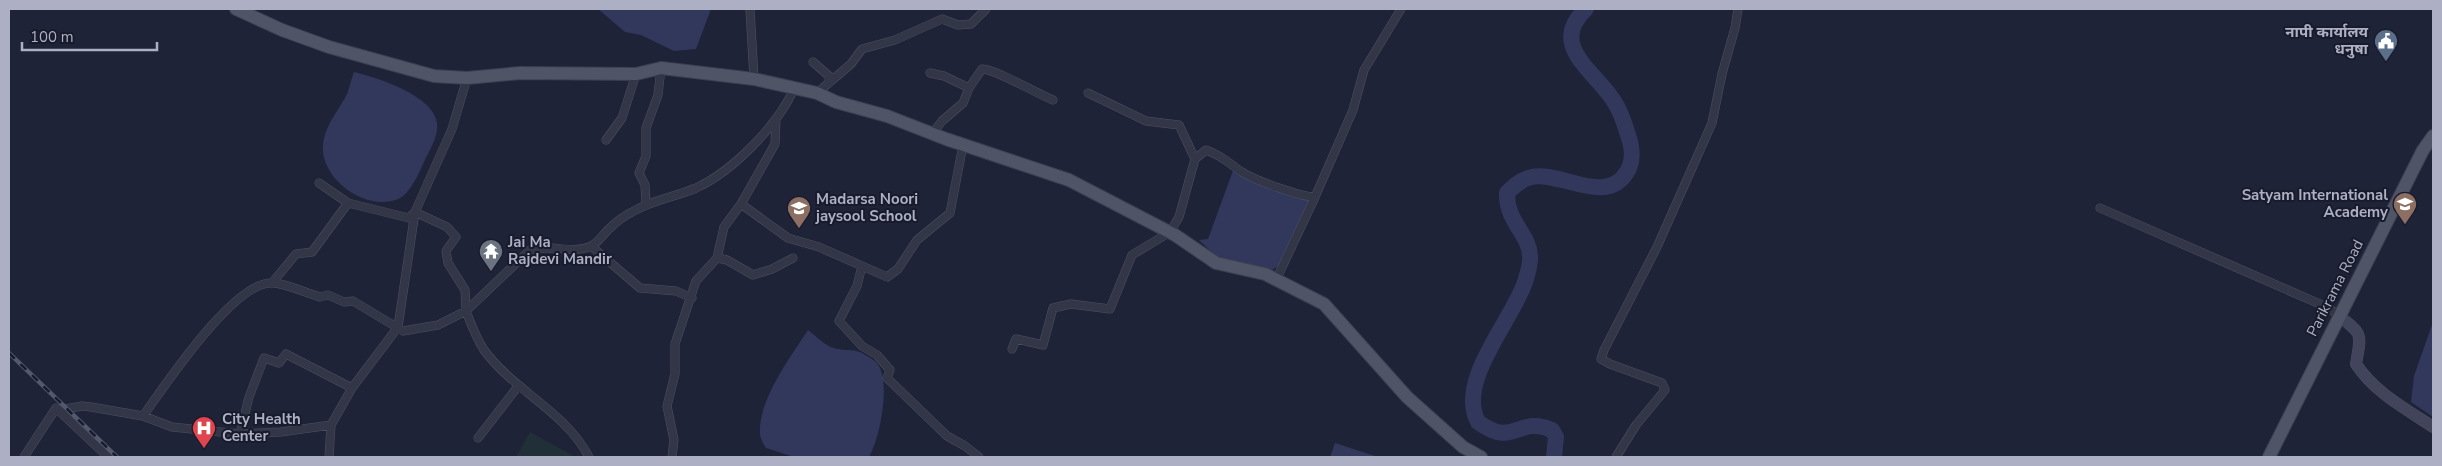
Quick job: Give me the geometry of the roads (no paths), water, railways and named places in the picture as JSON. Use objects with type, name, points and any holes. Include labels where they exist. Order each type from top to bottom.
[{"type":"main road","points":[[236,9],[282,30],[329,47],[434,76],[467,78],[520,72],[636,74],[662,68],[754,79],[817,93],[836,102],[887,116],[963,145],[1070,180],[1170,232],[1216,263],[1265,274],[1324,304],[1408,397],[1463,447],[1481,457]]},
{"type":"main road","name":"Parikrama Road","points":[[2269,457],[2423,150],[2433,136]]},
{"type":"street","points":[[750,9],[754,79]]},
{"type":"street","points":[[817,93],[851,64],[862,49],[895,40],[942,19],[958,24],[971,24],[986,9]]},
{"type":"street","points":[[1276,280],[1353,110],[1364,70],[1402,9]]},
{"type":"street","points":[[1616,457],[1636,425],[1665,390],[1662,383],[1602,360],[1604,350],[1657,246],[1712,122],[1738,9]]},
{"type":"street","points":[[813,62],[829,76],[830,83]]},
{"type":"street","points":[[646,204],[645,185],[640,174],[646,156],[646,128],[658,96],[662,68]]},
{"type":"street","points":[[932,134],[942,120],[964,103],[969,88],[982,69],[992,70],[1010,81],[1052,100]]},
{"type":"street","points":[[930,73],[944,76],[969,88]]},
{"type":"street","points":[[606,140],[622,118],[636,74]]},
{"type":"street","points":[[329,457],[331,425],[352,388],[398,327],[415,212],[452,129],[467,78]]},
{"type":"street","points":[[272,282],[320,298],[328,295],[344,302],[353,301],[403,330],[438,326],[466,311],[530,250],[540,247],[571,249],[592,246],[611,227],[646,204],[696,188],[717,176],[737,160],[776,119],[794,89]]},
{"type":"street","points":[[1088,92],[1146,121],[1179,125],[1195,159]]},
{"type":"street","points":[[672,457],[674,440],[667,398],[675,374],[675,344],[692,298],[696,281],[717,258],[724,227],[741,204],[775,144],[776,119]]},
{"type":"street","points":[[741,204],[788,238],[819,247],[888,277],[898,269],[917,240],[950,213],[963,145]]},
{"type":"street","points":[[1012,349],[1016,339],[1043,345],[1053,308],[1071,304],[1110,309],[1132,255],[1170,232],[1178,217],[1195,159],[1206,150],[1218,154],[1243,172],[1264,183],[1276,185],[1304,197],[1315,197]]},
{"type":"street","points":[[319,183],[348,203],[409,218],[415,212]]},
{"type":"street","points":[[143,416],[192,347],[244,293],[272,282],[296,254],[312,252],[348,203]]},
{"type":"street","points":[[2100,208],[2330,308],[2358,330],[2360,337],[2356,364],[2364,376],[2392,400],[2433,426]]},
{"type":"street","points":[[415,212],[448,227],[456,237],[446,251],[448,264],[464,290],[466,311],[484,350],[519,385],[568,426],[581,441],[590,457]]},
{"type":"street","points":[[592,246],[640,288],[676,291],[692,298]]},
{"type":"street","points":[[717,258],[727,260],[753,275],[772,269],[793,258]]},
{"type":"street","points":[[862,266],[857,286],[839,321],[862,346],[877,355],[890,370],[887,378],[900,392],[915,403],[947,436],[980,457]]},
{"type":"street","points":[[240,434],[249,397],[264,358],[279,363],[286,354],[352,388]]},
{"type":"street","points":[[478,438],[519,385]]},
{"type":"street","points":[[24,457],[56,408],[60,410],[82,406],[143,416],[172,427],[240,434],[281,432],[331,425]]},
{"type":"street","points":[[60,410],[108,457]]},
{"type":"water","points":[[598,9],[711,9],[696,49],[674,51],[641,35],[625,32]]},
{"type":"water","points":[[354,72],[390,83],[415,96],[426,104],[433,113],[437,123],[435,138],[417,177],[406,193],[398,199],[385,202],[359,197],[347,190],[337,180],[329,170],[324,158],[323,145],[326,131],[347,94]]},
{"type":"water","points":[[1234,168],[1239,174],[1308,201],[1308,206],[1280,265],[1269,272],[1222,262],[1199,240],[1208,239]]},
{"type":"water","points":[[2433,322],[2433,417],[2411,402],[2414,376]]},
{"type":"water","points":[[808,330],[831,347],[862,353],[879,366],[884,386],[884,399],[877,438],[869,457],[794,457],[766,448],[761,440],[761,421],[764,407],[784,366]]},
{"type":"water","points":[[1335,443],[1378,457],[1330,457]]},
{"type":"waterway","points":[[1554,457],[1556,437],[1552,430],[1540,426],[1531,426],[1500,433],[1478,422],[1473,406],[1474,388],[1488,351],[1518,298],[1529,266],[1529,248],[1510,212],[1507,193],[1516,184],[1525,179],[1540,176],[1581,185],[1607,187],[1618,182],[1627,172],[1631,163],[1631,144],[1619,110],[1607,92],[1579,59],[1573,47],[1571,35],[1575,22],[1586,9]]},
{"type":"railway","points":[[9,353],[117,457]]},
{"type":"place","name":"नापी कार्यालय धनुषा","points":[[2386,62]]},
{"type":"place","name":"Satyam International Academy","points":[[2405,225]]},
{"type":"place","name":"Madarsa Noori jaysool School","points":[[799,229]]},
{"type":"place","name":"Jai Ma Rajdevi Mandir","points":[[491,272]]},
{"type":"place","name":"City Health Center","points":[[204,449]]}]
